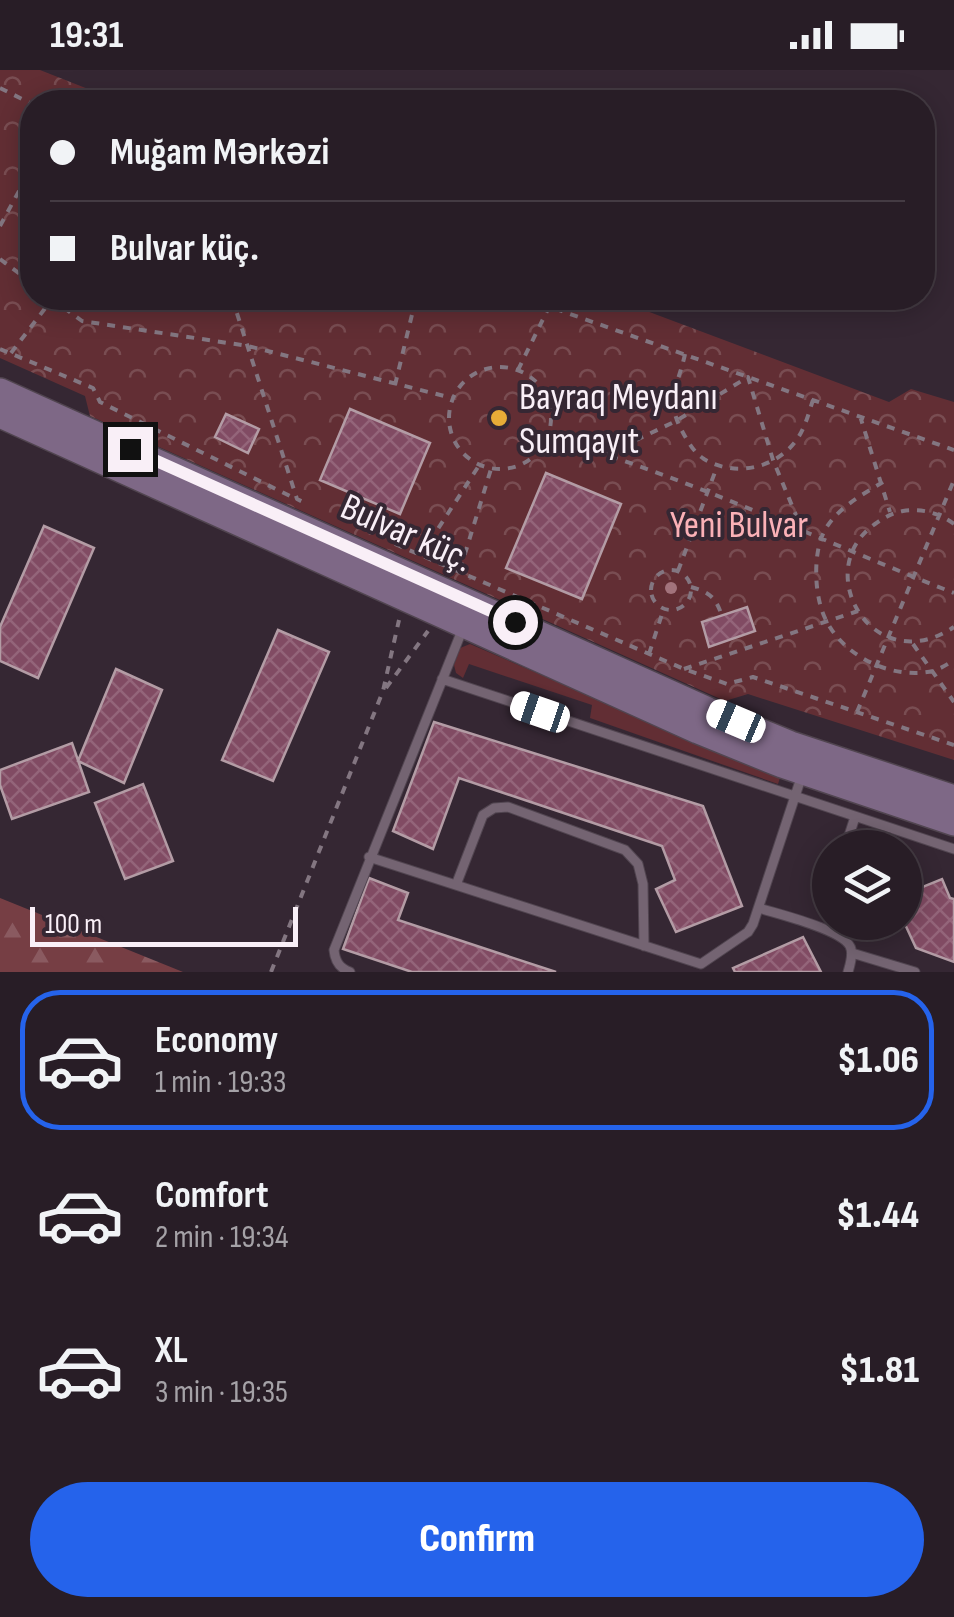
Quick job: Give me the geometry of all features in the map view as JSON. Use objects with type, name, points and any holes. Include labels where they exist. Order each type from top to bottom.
[{"type":"street","name":"Bulvar küç.","points":[[0,391],[56,428]]},
{"type":"street","name":"Bulvar küç.","points":[[0,415],[56,428],[413,576],[803,773],[954,823]]},
{"type":"street","name":"Bulvar küç.","points":[[413,576],[464,625],[703,720],[791,744],[954,798]]},
{"type":"lane","points":[[350,972],[335,960],[334,950],[464,625]]},
{"type":"lane","points":[[442,679],[954,849]]},
{"type":"lane","points":[[369,857],[702,968],[748,932],[803,773]]},
{"type":"lane","points":[[456,885],[483,815],[494,808],[508,807],[625,850],[638,864],[643,884],[644,946]]},
{"type":"lane","points":[[852,830],[856,818]]},
{"type":"lane","points":[[759,908],[847,940],[852,953],[848,972]]},
{"type":"lane","points":[[852,953],[914,972]]},
{"type":"path","points":[[0,226],[20,189]]},
{"type":"path","points":[[11,353],[43,310]]},
{"type":"path","points":[[68,310],[82,321],[248,346],[452,398]]},
{"type":"path","points":[[236,310],[297,499]]},
{"type":"path","points":[[395,384],[413,310]]},
{"type":"path","points":[[518,370],[548,310]]},
{"type":"path","points":[[561,310],[954,450]]},
{"type":"path","points":[[0,349],[93,388],[100,402],[314,507]]},
{"type":"path","points":[[686,354],[673,400],[676,421],[689,444],[704,459],[738,469],[781,457],[806,425],[813,400]]},
{"type":"path","points":[[486,368],[518,370],[545,392],[552,414],[549,437],[534,456],[514,467],[491,469],[470,460],[454,443],[448,420],[452,398],[466,379],[486,368]]},
{"type":"path","points":[[608,454],[676,421],[748,377]]},
{"type":"path","points":[[748,377],[774,460],[803,532]]},
{"type":"path","points":[[860,416],[890,514]]},
{"type":"path","points":[[549,437],[608,454],[954,593]]},
{"type":"path","points":[[270,972],[383,692],[413,576],[480,464]]},
{"type":"path","points":[[678,571],[718,464]]},
{"type":"path","points":[[856,712],[954,480]]},
{"type":"path","points":[[882,482],[848,503],[821,538],[815,579],[826,622],[845,646],[874,666],[904,672],[934,670],[954,660]]},
{"type":"path","points":[[954,524],[940,514],[910,510],[890,514],[866,530],[852,551],[847,576],[858,611],[886,637],[913,644],[938,638],[954,627]]},
{"type":"path","points":[[393,543],[413,576],[727,684],[753,677],[954,746]]},
{"type":"path","points":[[667,570],[678,571],[691,586],[684,606],[674,610],[663,609],[651,594],[658,574],[667,570]]},
{"type":"path","points":[[691,586],[708,592],[722,616]]},
{"type":"path","points":[[648,654],[663,609]]},
{"type":"path","points":[[684,669],[858,611]]},
{"type":"path","points":[[913,644],[954,702]]},
{"type":"green space","name":"Yeni Bulvar","points":[[0,70],[40,70],[91,90],[20,90],[20,310],[644,310],[889,402],[911,389],[954,402],[954,760],[748,694],[725,701],[90,416],[85,396],[0,358]]},
{"type":"green space","points":[[470,644],[780,778],[778,784],[590,718],[592,705],[469,664],[463,678],[454,665],[460,648]]},
{"type":"green space","points":[[0,898],[183,972],[0,972]]},
{"type":"building","points":[[350,409],[430,443],[400,514],[320,480]]},
{"type":"building","points":[[226,414],[259,429],[248,453],[215,437]]},
{"type":"building","points":[[546,473],[621,504],[582,599],[506,568]]},
{"type":"building","points":[[44,526],[94,548],[38,678],[0,661],[0,627]]},
{"type":"building","points":[[747,607],[755,631],[709,647],[702,622]]},
{"type":"building","points":[[278,630],[329,652],[273,781],[222,760]]},
{"type":"building","points":[[116,669],[162,690],[124,783],[78,761]]},
{"type":"building","points":[[434,722],[703,806],[742,906],[676,932],[656,889],[675,880],[662,846],[459,778],[433,849],[393,831]]},
{"type":"building","points":[[72,743],[89,792],[12,819],[0,785],[0,770]]},
{"type":"building","points":[[143,784],[173,861],[125,879],[95,803]]},
{"type":"building","points":[[369,878],[408,893],[398,920],[556,972],[412,972],[343,949]]},
{"type":"building","points":[[942,879],[954,899],[954,962],[916,948],[912,940],[922,940],[922,887]]},
{"type":"building","points":[[803,937],[821,972],[735,972],[733,968]]},
{"type":"place","name":"Bayraq Meydanı Sumqayıt","points":[[499,418]]},
{"type":"route","points":[[130,449],[515,622]]}]
